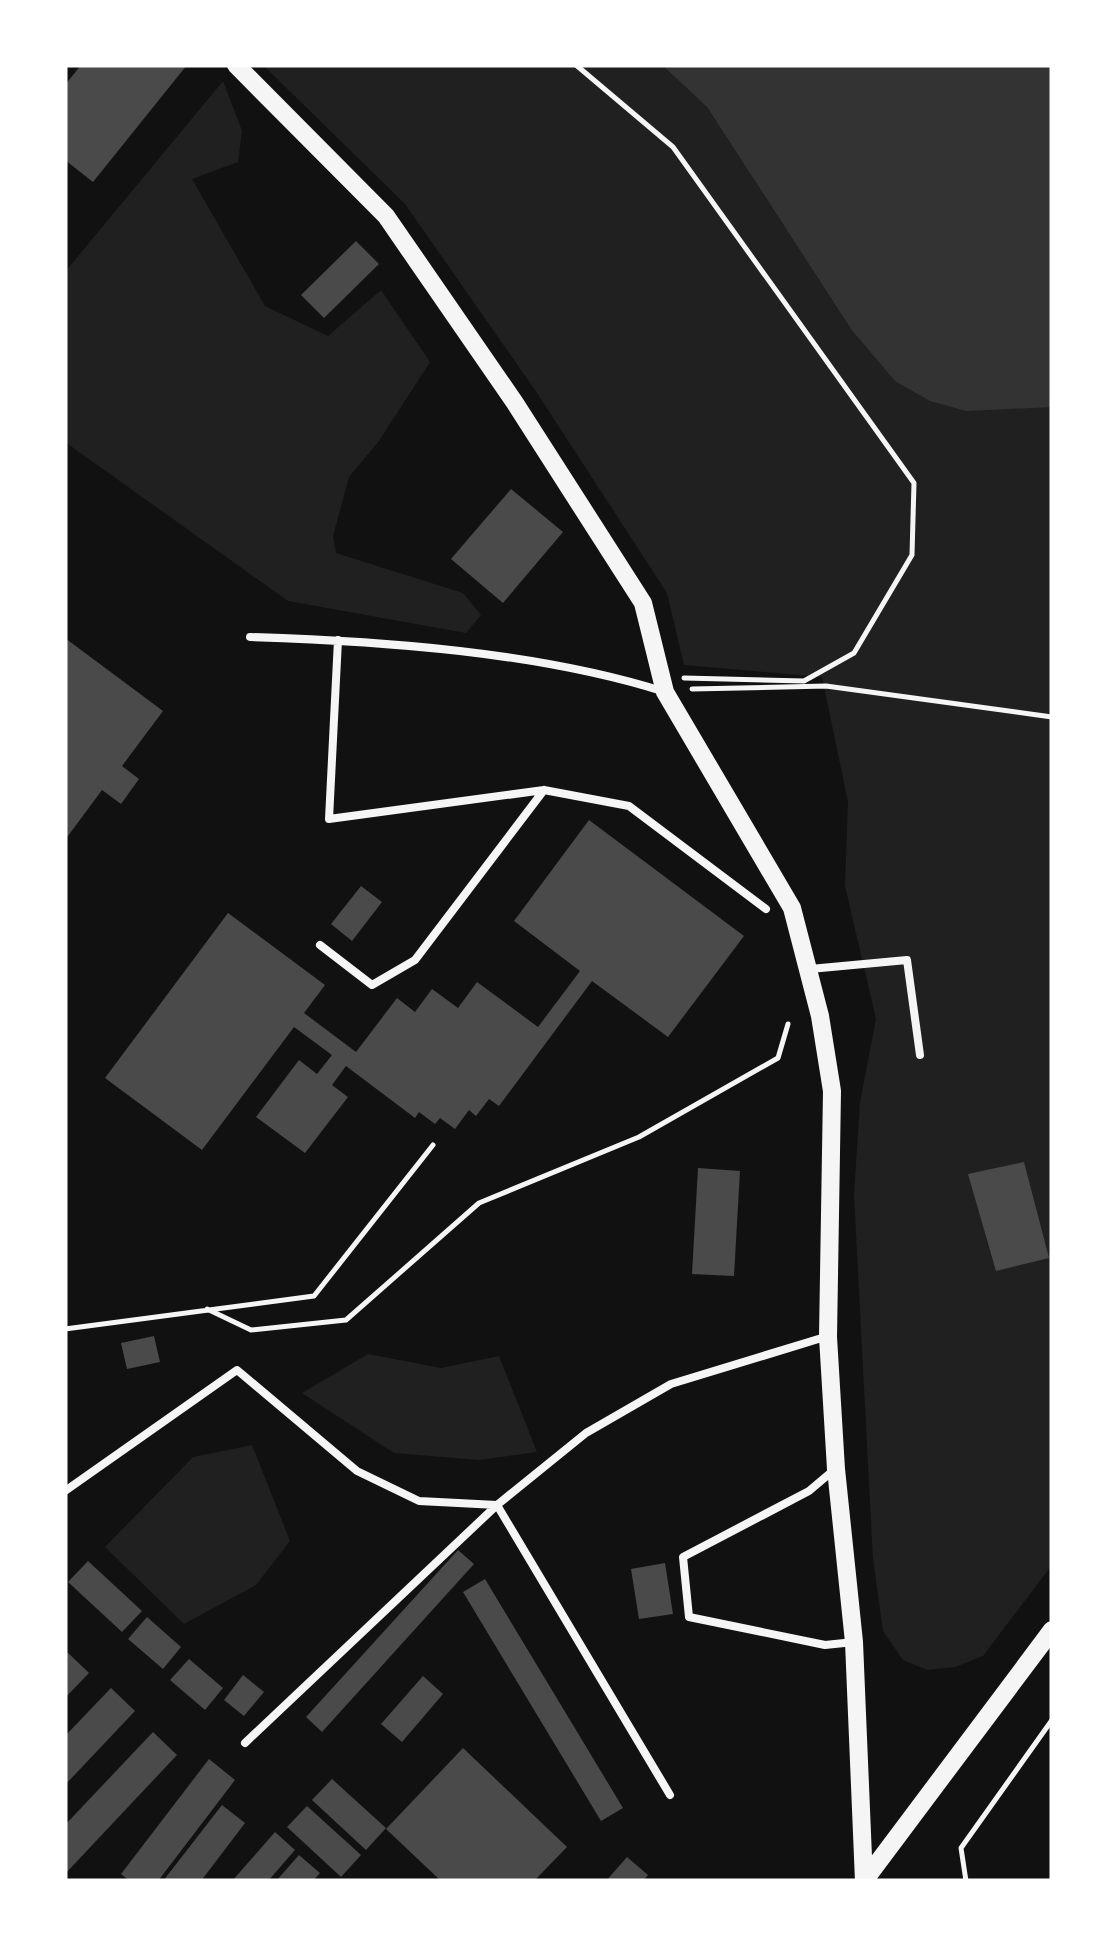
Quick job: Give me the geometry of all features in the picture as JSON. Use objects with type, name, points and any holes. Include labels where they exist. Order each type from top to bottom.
[{"type":"street","points":[[236,65],[386,216],[515,404],[643,604],[663,685],[792,908],[820,1016],[832,1091],[828,1336],[836,1469],[854,1642],[864,1881]]},
{"type":"street","points":[[864,1881],[1052,1630]]},
{"type":"lane","points":[[250,638],[338,640],[600,672],[663,685]]},
{"type":"lane","points":[[338,640],[329,819],[544,790],[629,806],[766,909]]},
{"type":"lane","points":[[320,945],[372,985],[415,960],[544,790]]},
{"type":"lane","points":[[806,970],[908,960],[920,1055]]},
{"type":"lane","points":[[245,1743],[497,1506],[586,1433],[671,1384],[828,1336]]},
{"type":"lane","points":[[65,1491],[237,1370],[358,1471],[419,1501],[497,1506]]},
{"type":"lane","points":[[836,1469],[810,1491],[683,1557],[689,1618],[825,1645],[854,1642]]},
{"type":"lane","points":[[497,1506],[670,1794]]},
{"type":"path","points":[[576,65],[673,147],[914,483],[912,555],[854,653],[804,681],[663,685]]},
{"type":"path","points":[[663,685],[826,686],[1052,716]]},
{"type":"path","points":[[207,1308],[251,1330],[346,1320],[479,1203],[639,1137],[778,1058],[788,1024]]},
{"type":"path","points":[[65,1329],[314,1296],[433,1146]]},
{"type":"path","points":[[966,1881],[961,1848],[1052,1720]]},
{"type":"shaded area","points":[[263,65],[662,65],[707,107],[851,329],[1052,407],[1052,1565],[983,1656],[955,1667],[927,1670],[903,1660],[883,1631],[873,1559],[854,1195],[860,1102],[876,1019],[845,886],[848,802],[822,677],[684,665],[667,593],[535,390],[405,204]]},
{"type":"shaded area","points":[[662,65],[1052,65],[1052,407],[966,411],[930,401],[895,381],[851,329],[707,107]]},
{"type":"shaded area","points":[[223,81],[242,131],[238,162],[192,179],[265,306],[328,336],[381,290],[430,362],[379,441],[349,477],[333,536],[336,553],[463,593],[481,615],[466,633],[288,601],[65,442],[65,272]]},
{"type":"shaded area","points":[[368,1354],[441,1368],[499,1356],[537,1452],[479,1460],[394,1453],[302,1393]]},
{"type":"shaded area","points":[[252,1445],[290,1541],[256,1585],[184,1624],[105,1547],[193,1457]]},
{"type":"building","points":[[81,65],[187,65],[93,182],[65,160],[65,85]]},
{"type":"building","points":[[356,241],[379,264],[324,318],[301,295]]},
{"type":"building","points":[[511,489],[563,532],[503,603],[451,559]]},
{"type":"building","points":[[65,638],[163,711],[122,766],[139,779],[121,804],[102,790],[65,840]]},
{"type":"building","points":[[589,820],[744,936],[668,1037],[592,981],[499,1106],[489,1099],[476,1116],[469,1110],[455,1129],[440,1118],[435,1124],[419,1112],[415,1118],[346,1066],[332,1085],[348,1097],[305,1153],[256,1117],[299,1060],[317,1074],[332,1055],[294,1027],[202,1150],[105,1078],[228,913],[325,985],[304,1013],[356,1052],[397,998],[415,1012],[432,989],[458,1008],[477,982],[538,1027],[580,971],[514,921]]},
{"type":"building","points":[[361,886],[382,902],[352,941],[331,924]]},
{"type":"building","points":[[1024,1162],[1049,1258],[996,1271],[968,1174]]},
{"type":"building","points":[[698,1168],[740,1171],[734,1276],[692,1274]]},
{"type":"building","points":[[154,1336],[160,1362],[127,1369],[121,1343]]},
{"type":"building","points":[[458,1550],[474,1564],[322,1732],[306,1717]]},
{"type":"building","points":[[88,1561],[142,1611],[122,1632],[68,1582]]},
{"type":"building","points":[[665,1563],[673,1614],[639,1619],[631,1569]]},
{"type":"building","points":[[485,1579],[623,1808],[601,1821],[463,1592]]},
{"type":"building","points":[[147,1617],[181,1647],[163,1669],[128,1639]]},
{"type":"building","points":[[65,1650],[89,1673],[65,1698]]},
{"type":"building","points":[[189,1659],[223,1688],[205,1710],[170,1680]]},
{"type":"building","points":[[243,1675],[264,1692],[244,1716],[224,1700]]},
{"type":"building","points":[[423,1676],[443,1694],[402,1742],[381,1724]]},
{"type":"building","points":[[111,1688],[135,1711],[65,1785],[65,1736]]},
{"type":"building","points":[[153,1732],[177,1755],[65,1874],[65,1825]]},
{"type":"building","points":[[463,1748],[567,1847],[534,1881],[441,1881],[386,1829]]},
{"type":"building","points":[[209,1759],[235,1780],[158,1881],[130,1881],[121,1874]]},
{"type":"building","points":[[332,1779],[386,1828],[366,1850],[312,1800]]},
{"type":"building","points":[[222,1805],[245,1823],[201,1881],[163,1881]]},
{"type":"building","points":[[307,1806],[361,1855],[341,1877],[287,1827]]},
{"type":"building","points":[[275,1832],[295,1850],[268,1881],[232,1881]]},
{"type":"building","points":[[299,1855],[320,1873],[313,1881],[276,1881]]},
{"type":"building","points":[[627,1857],[648,1875],[643,1881],[606,1881]]}]
